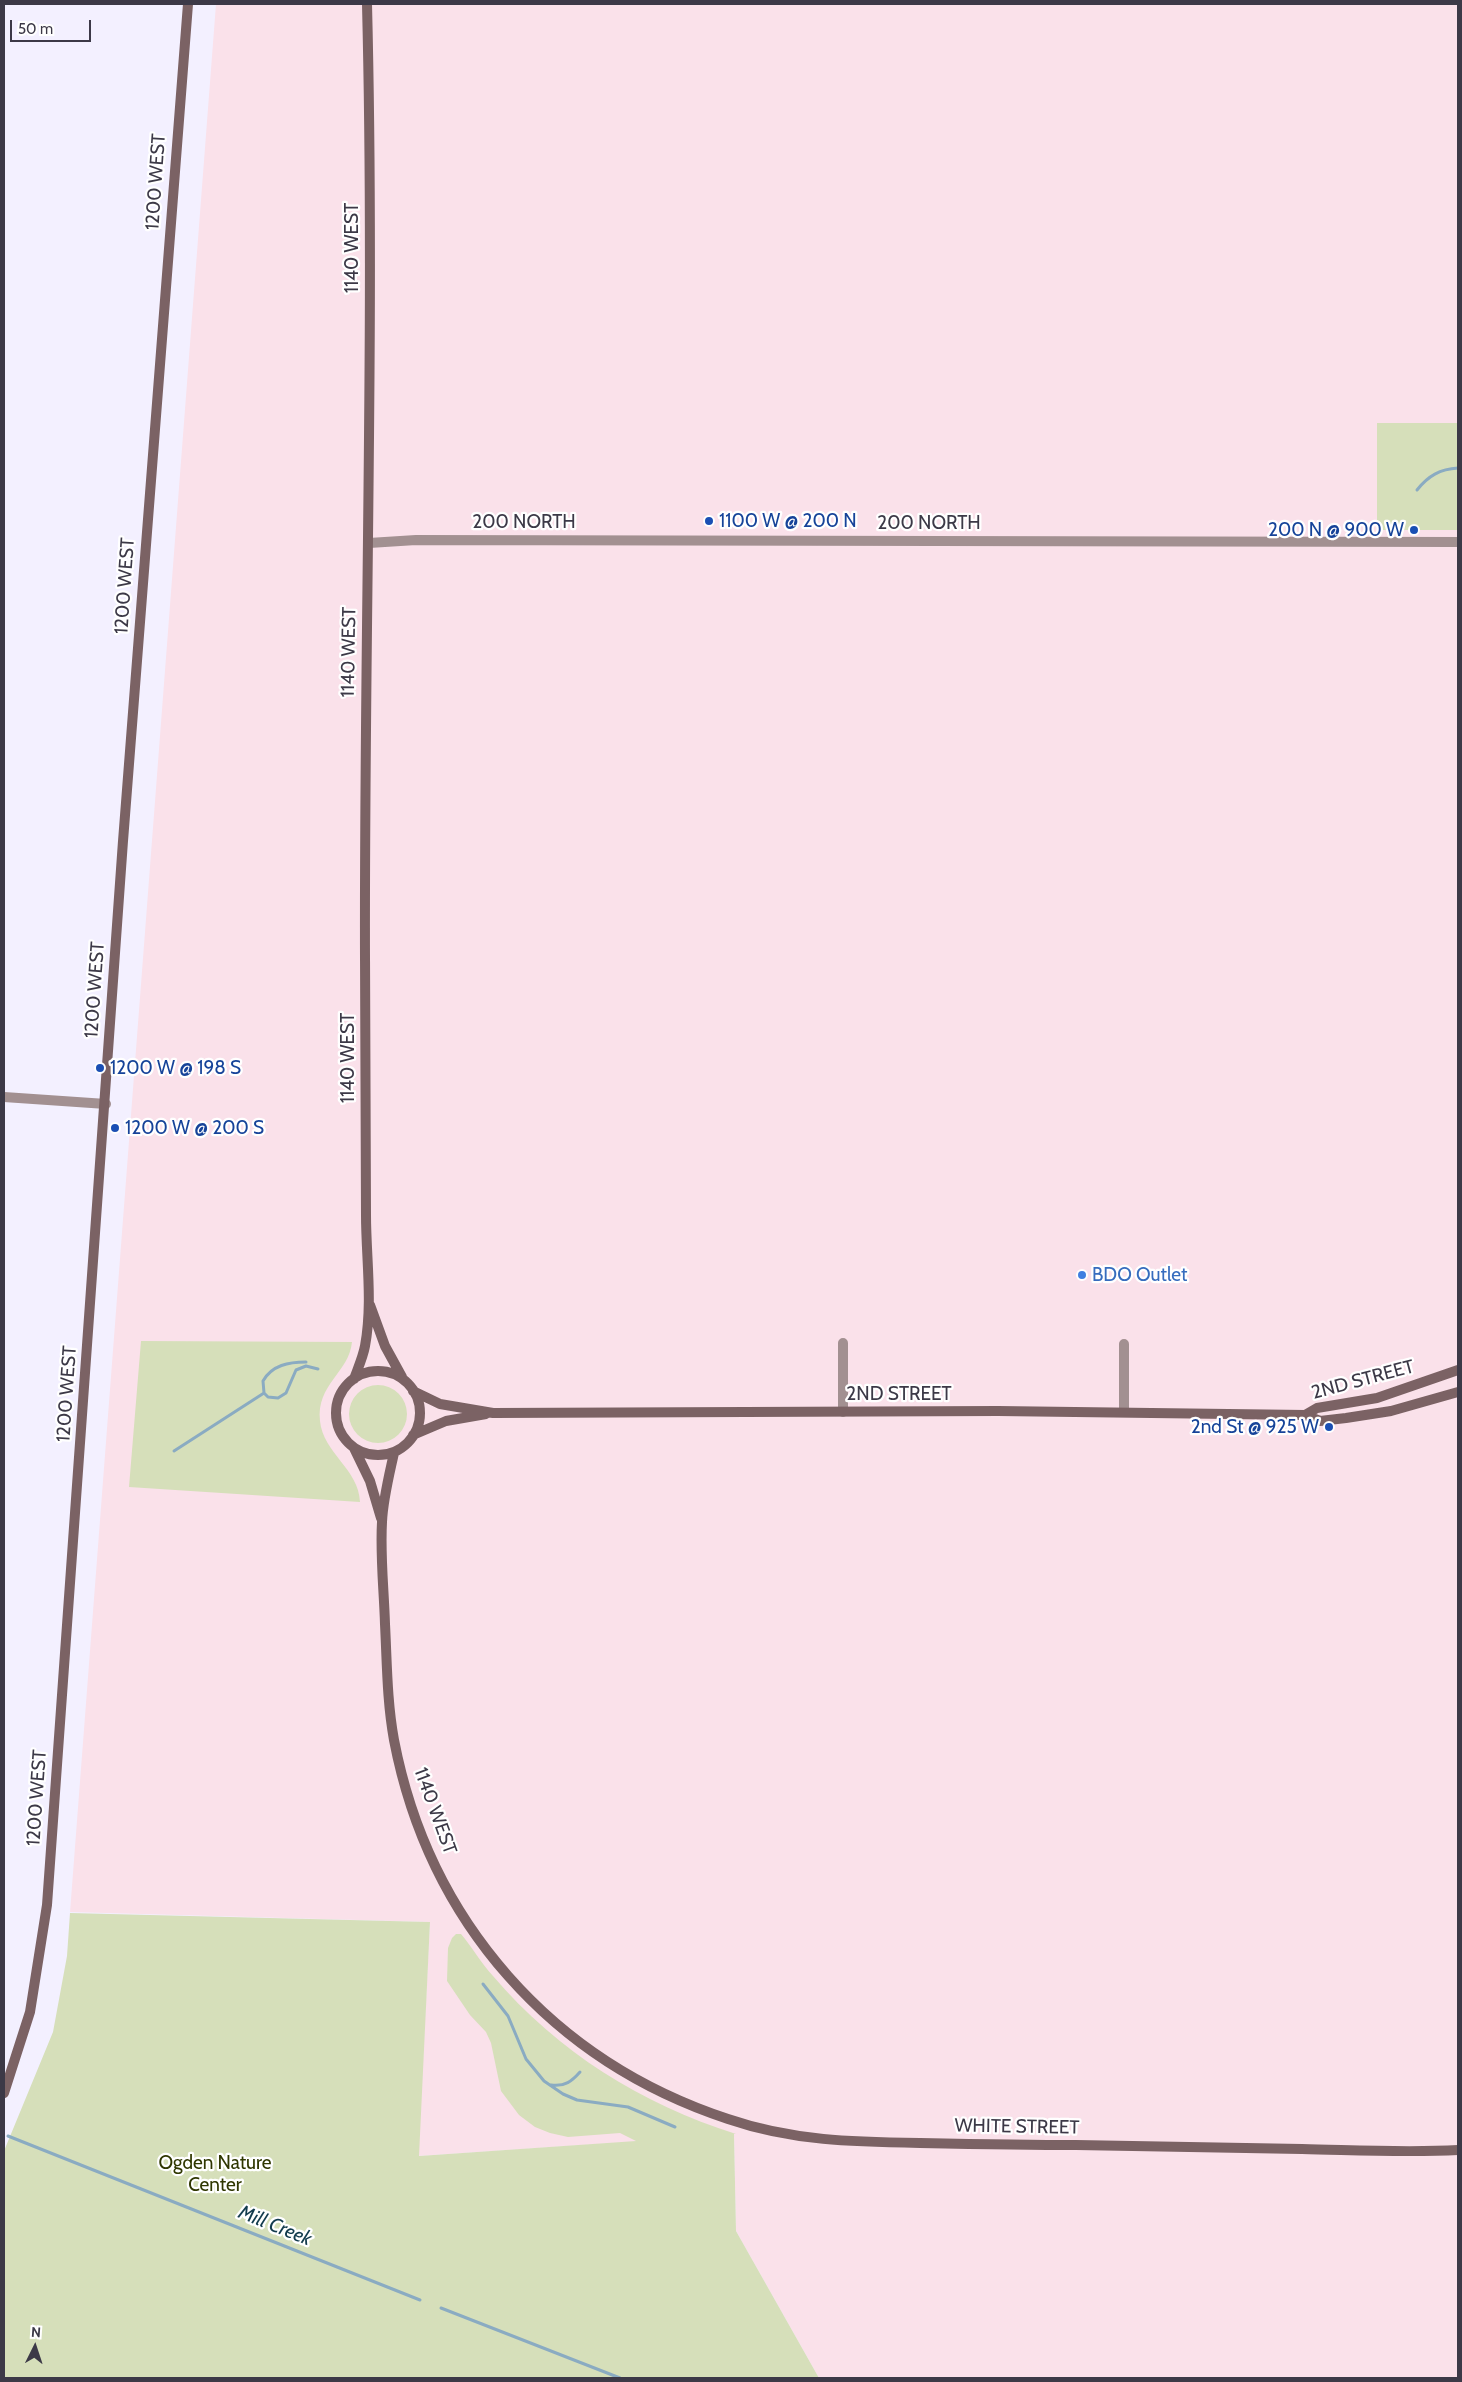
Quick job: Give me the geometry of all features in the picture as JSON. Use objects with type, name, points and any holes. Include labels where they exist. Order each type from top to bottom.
[{"type":"street","name":"1200 WEST","points":[[4,2093],[30,2012],[47,1905],[106,1104],[121,869],[188,4]]},
{"type":"street","name":"1140 WEST","points":[[354,1378],[365,1346],[369,1302],[366,1229],[365,873],[366,637],[369,543],[370,107],[367,4]]},
{"type":"street","name":"200 NORTH","points":[[369,543],[416,540],[752,539],[1458,542]]},
{"type":"street","points":[[4,1097],[106,1104]]},
{"type":"street","name":"1140 WEST","points":[[369,1302],[385,1346],[402,1377]]},
{"type":"street","points":[[843,1343],[843,1412]]},
{"type":"street","points":[[1124,1344],[1124,1411]]},
{"type":"street","name":"2ND STREET","points":[[1305,1415],[1317,1408],[1377,1398],[1458,1370]]},
{"type":"street","points":[[390,1372],[402,1377],[413,1391],[419,1415],[413,1436],[405,1446],[394,1453],[380,1456],[366,1454],[354,1448],[344,1439],[338,1427],[336,1414],[338,1400],[344,1388],[354,1378],[365,1373],[390,1372]]},
{"type":"street","name":"2ND STREET","points":[[413,1391],[440,1404],[493,1413]]},
{"type":"street","name":"2ND STREET","points":[[413,1436],[446,1421],[493,1413],[1124,1411],[1305,1415],[1320,1421],[1391,1410],[1458,1392]]},
{"type":"street","name":"1140 WEST","points":[[354,1448],[370,1481],[382,1522]]},
{"type":"street","name":"1140 WEST","points":[[394,1453],[382,1522],[387,1684],[394,1738],[406,1790],[423,1840],[449,1892],[476,1936],[499,1966],[540,2011],[593,2053]]},
{"type":"street","name":"WHITE STREET","points":[[593,2053],[637,2080],[681,2102],[730,2120],[811,2139],[938,2143],[1458,2150]]},
{"type":"shaded area","points":[[216,4],[1458,4],[1458,2378],[819,2378],[736,2231],[734,2135],[418,2156],[430,1922],[70,1912]]},
{"type":"green space","points":[[1377,423],[1458,423],[1458,530],[1377,530]]},
{"type":"green space","points":[[141,1341],[352,1342],[350,1353],[323,1397],[320,1408],[320,1421],[327,1443],[354,1480],[360,1502],[129,1487]]},
{"type":"green space","points":[[372,1385],[384,1385],[399,1393],[407,1408],[407,1420],[399,1435],[384,1443],[372,1443],[357,1435],[349,1420],[349,1408],[357,1393]]},
{"type":"green space","name":"Ogden Nature Center","points":[[70,1913],[430,1922],[419,2156],[636,2141],[620,2133],[568,2137],[550,2133],[535,2127],[519,2115],[501,2091],[491,2043],[486,2032],[470,2015],[447,1981],[448,1948],[452,1938],[456,1934],[461,1934],[489,1971],[518,2003],[545,2029],[573,2051],[635,2091],[701,2122],[736,2134],[734,2134],[736,2231],[819,2378],[4,2378],[4,2151],[53,2032],[67,1956]]},
{"type":"waterway","points":[[1417,490],[1435,474],[1458,468]]},
{"type":"waterway","points":[[306,1362],[282,1365],[271,1371],[263,1381],[264,1393],[268,1397],[278,1398],[286,1393],[296,1370],[306,1366],[318,1369]]},
{"type":"waterway","points":[[174,1451],[264,1393]]},
{"type":"waterway","points":[[483,1984],[508,2016],[526,2059],[544,2081],[563,2094],[577,2100],[628,2107],[675,2127]]},
{"type":"waterway","points":[[551,2085],[568,2083],[580,2072]]},
{"type":"waterway","name":"Mill Creek","points":[[8,2136],[420,2300]]},
{"type":"waterway","name":"Mill Creek","points":[[441,2308],[620,2378]]},
{"type":"place","name":"1100 W @ 200 N","points":[[709,521]]},
{"type":"place","name":"200 N @ 900 W","points":[[1414,530]]},
{"type":"place","name":"1200 W @ 198 S","points":[[100,1068]]},
{"type":"place","name":"1200 W @ 200 S","points":[[115,1128]]},
{"type":"place","name":"BDO Outlet","points":[[1082,1275]]},
{"type":"place","name":"2nd St @ 925 W","points":[[1329,1427]]}]
